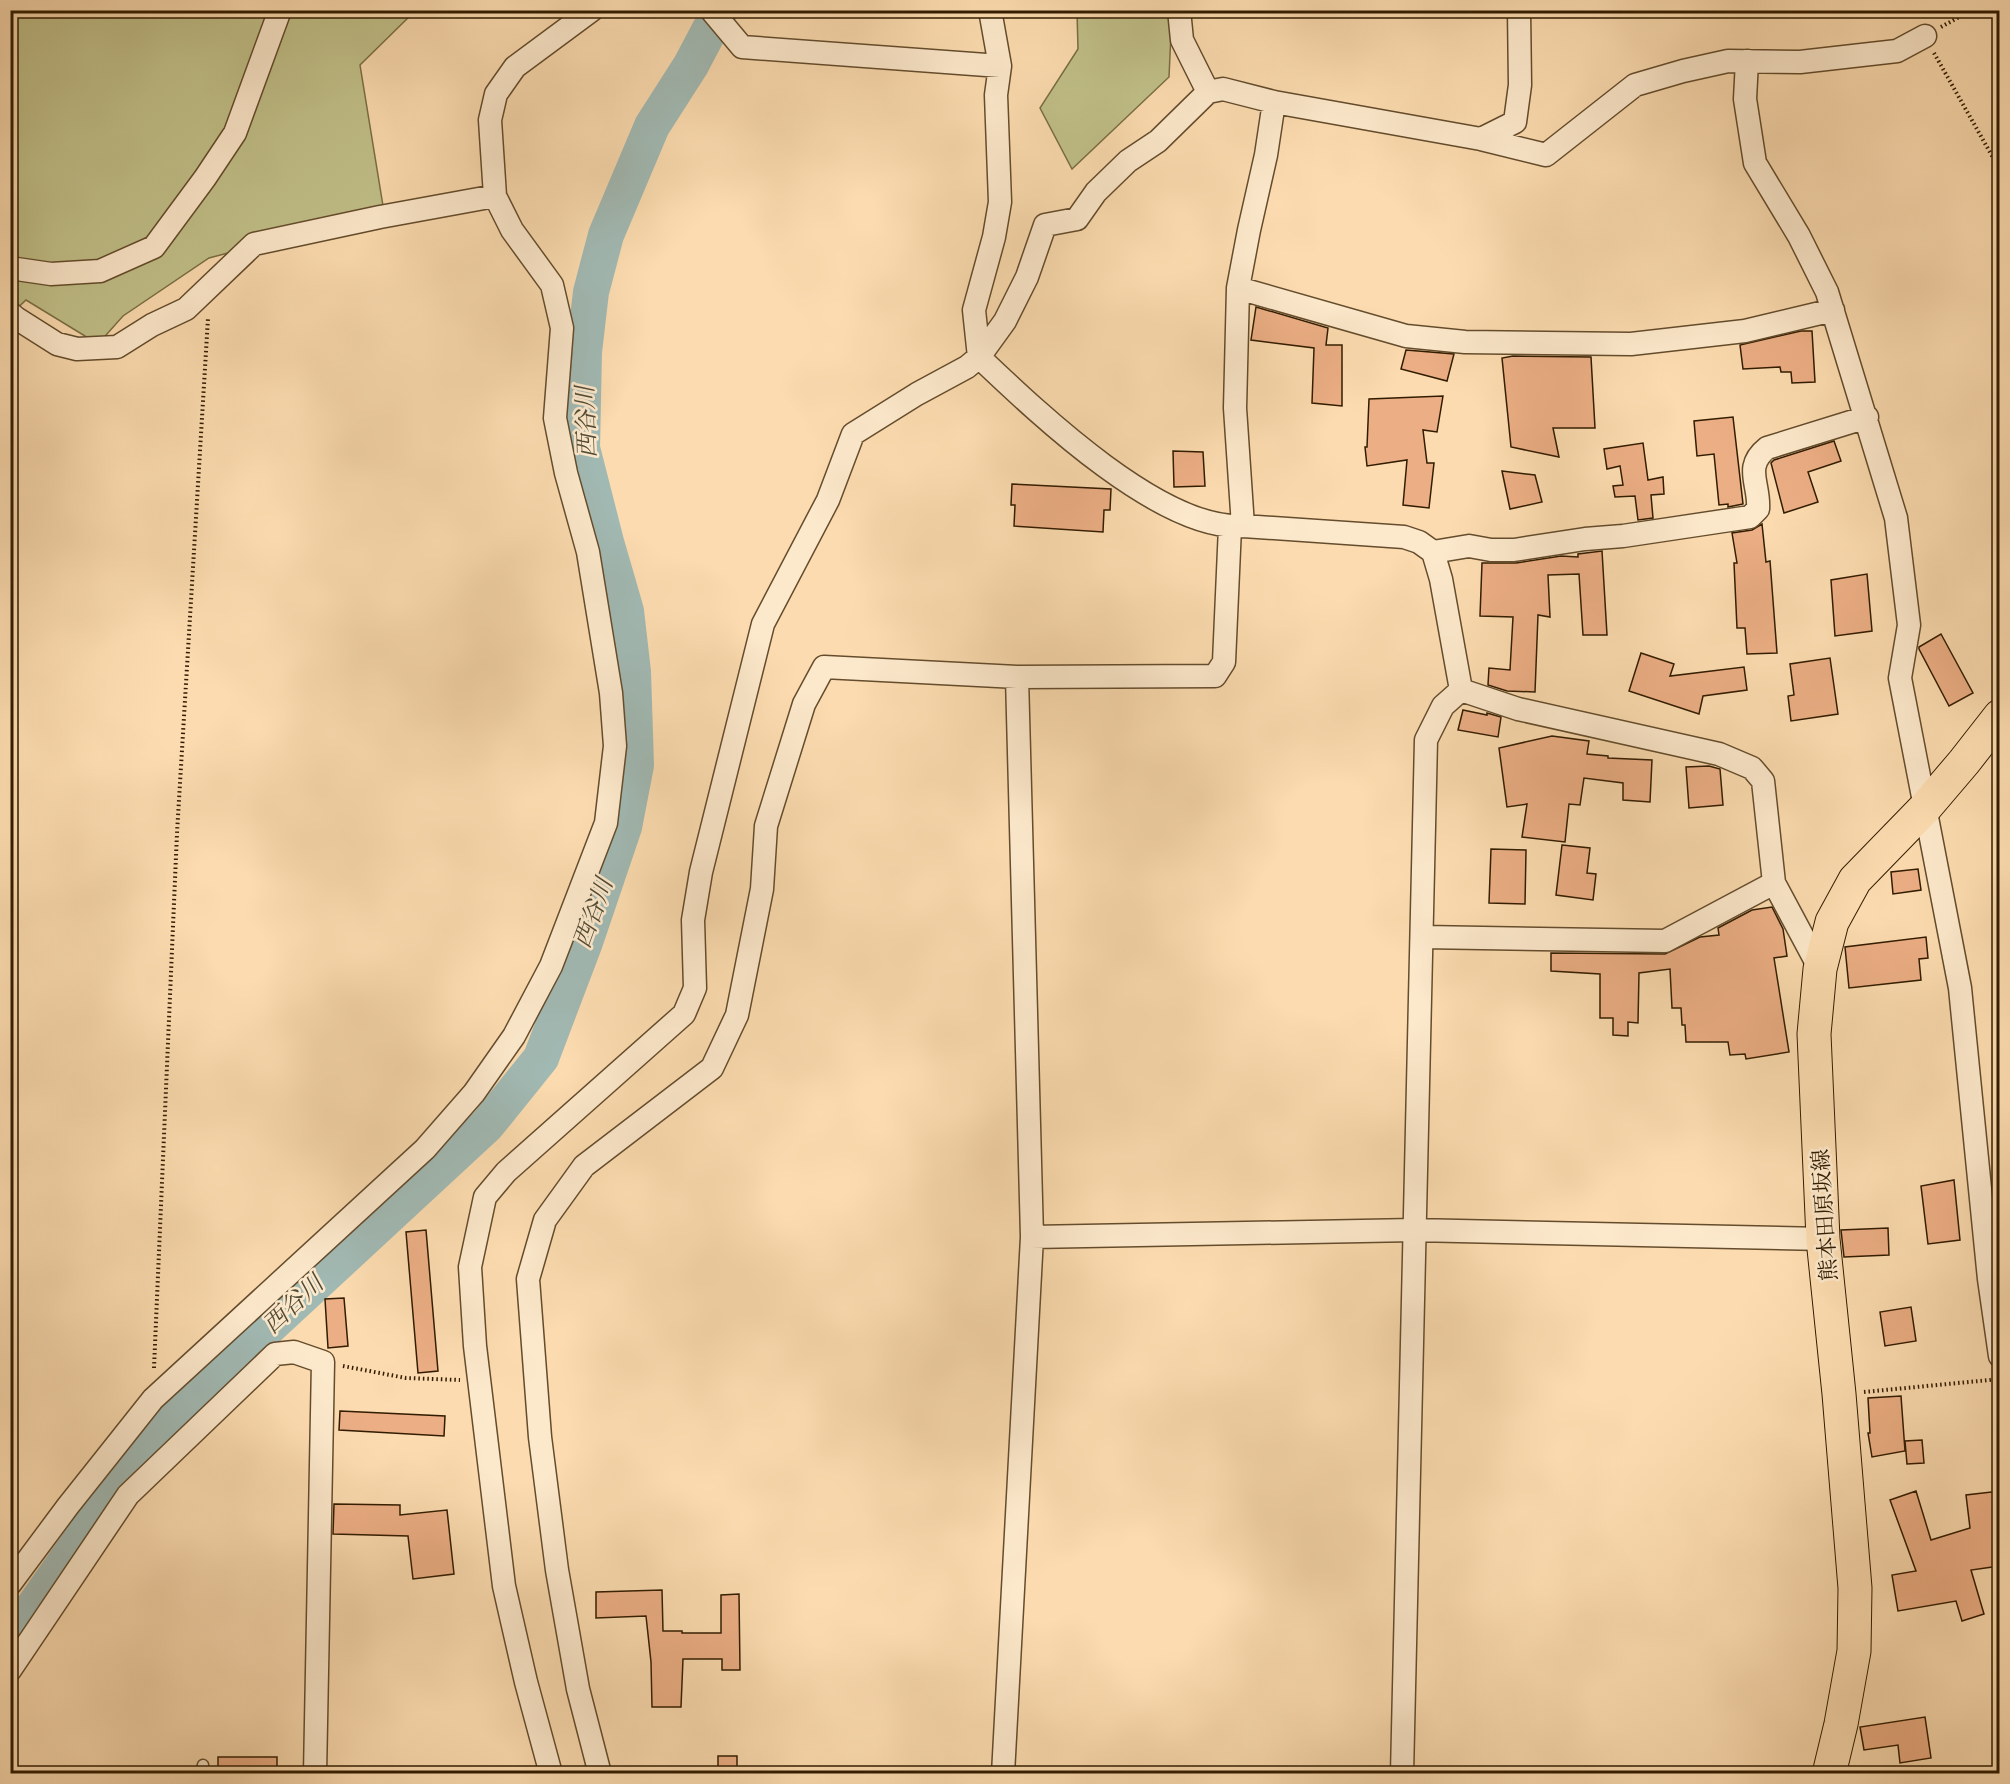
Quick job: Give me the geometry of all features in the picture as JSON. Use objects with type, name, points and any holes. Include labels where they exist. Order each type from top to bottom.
[{"type":"main road","name":"熊本田原坂線","points":[[1829,1773],[1841,1724],[1854,1651],[1855,1588],[1823,1239],[1814,1034],[1820,969],[1832,922],[1854,880],[1924,808],[2000,716]]},
{"type":"street","points":[[10,268],[51,274],[100,272],[154,247],[205,178],[234,133],[280,10]]},
{"type":"street","points":[[10,1584],[68,1506],[153,1399],[425,1149],[474,1093],[514,1036],[551,966],[606,823],[615,746],[611,693],[588,552],[566,473],[555,418],[562,328],[552,285],[512,230],[495,196],[490,120],[496,93],[515,67],[592,10]]},
{"type":"street","points":[[990,10],[1000,66],[996,95],[1000,202],[994,237],[974,310],[979,357],[1078,445],[1133,486],[1198,518],[1237,526],[1404,537],[1419,542],[1433,552],[1461,690]]},
{"type":"street","points":[[1179,10],[1182,40],[1208,92]]},
{"type":"street","points":[[1481,139],[1515,122],[1520,85],[1519,10]]},
{"type":"street","points":[[712,12],[742,47],[1000,66]]},
{"type":"street","points":[[551,1773],[526,1682],[504,1586],[479,1381],[470,1267],[485,1197],[506,1172],[684,1014],[695,988],[693,920],[701,872],[763,624],[828,500],[853,434],[916,394],[967,367],[979,357],[1005,321],[1027,277],[1045,225],[1077,219],[1096,192],[1128,161],[1158,141],[1208,92],[1223,89],[1274,102],[1481,139],[1546,155],[1635,85],[1728,61],[1800,62],[1897,51],[1925,36]]},
{"type":"street","points":[[1747,61],[1745,99],[1755,163],[1799,236],[1827,292],[1896,518],[1909,625],[1900,678],[1960,988],[1989,1279],[2000,1356]]},
{"type":"street","points":[[600,1773],[578,1689],[557,1570],[540,1437],[528,1279],[545,1220],[584,1166],[712,1068],[737,1015],[762,890],[766,826],[804,704],[824,667],[1017,676],[1215,676],[1224,662],[1237,526],[1235,408],[1238,288],[1266,155],[1274,102]]},
{"type":"street","points":[[10,313],[57,344],[77,349],[117,347],[152,325],[186,309],[254,244],[380,217],[495,196]]},
{"type":"street","points":[[1238,288],[1406,336],[1466,342],[1631,344],[1744,331],[1833,310]]},
{"type":"street","points":[[1433,552],[1469,546],[1491,550],[1514,550],[1750,517],[1758,509],[1753,470],[1754,461],[1759,454],[1767,448],[1867,417]]},
{"type":"street","points":[[1003,1773],[1032,1237],[1017,676]]},
{"type":"street","points":[[1461,690],[1518,709],[1719,754],[1752,768],[1763,781],[1774,883],[1820,969]]},
{"type":"street","points":[[1402,1773],[1426,740],[1443,706],[1461,690]]},
{"type":"street","points":[[1423,937],[1665,940],[1774,883]]},
{"type":"street","points":[[1032,1237],[1414,1230],[1823,1239]]},
{"type":"street","points":[[10,1670],[128,1495],[275,1354],[294,1352],[323,1362],[315,1773]]},
{"type":"path","points":[[1972,10],[1925,36],[2000,170]]},
{"type":"path","points":[[153,1399],[176,845],[210,284]]},
{"type":"path","points":[[323,1362],[406,1378],[479,1381]]},
{"type":"path","points":[[1839,1394],[2000,1379]]},
{"type":"shaded area","points":[[11,11],[415,11],[360,65],[384,212],[209,258],[123,316],[98,344],[26,300],[11,314]]},
{"type":"shaded area","points":[[1077,11],[1172,11],[1169,77],[1072,169],[1040,108],[1078,49]]},
{"type":"building","points":[[1256,307],[1328,328],[1326,345],[1342,345],[1342,406],[1312,403],[1314,348],[1251,340]]},
{"type":"building","points":[[1801,331],[1812,331],[1815,382],[1792,383],[1791,372],[1781,372],[1780,367],[1743,369],[1740,345]]},
{"type":"building","points":[[1406,350],[1454,354],[1447,381],[1401,369]]},
{"type":"building","points":[[1513,356],[1591,357],[1595,428],[1553,428],[1559,457],[1511,447],[1502,358]]},
{"type":"building","points":[[1443,396],[1437,432],[1423,430],[1427,463],[1434,463],[1429,508],[1403,505],[1407,460],[1367,466],[1365,447],[1367,447],[1369,399]]},
{"type":"building","points":[[1733,417],[1743,504],[1728,507],[1728,504],[1719,505],[1714,454],[1697,456],[1694,421]]},
{"type":"building","points":[[1834,441],[1841,461],[1808,472],[1818,502],[1784,513],[1771,463],[1774,460]]},
{"type":"building","points":[[1643,443],[1648,480],[1663,477],[1664,494],[1651,495],[1653,518],[1638,520],[1635,496],[1615,497],[1613,486],[1623,485],[1620,466],[1607,469],[1604,449]]},
{"type":"building","points":[[1173,451],[1203,452],[1205,486],[1174,487]]},
{"type":"building","points":[[1502,471],[1535,475],[1542,502],[1510,509]]},
{"type":"building","points":[[1012,484],[1111,489],[1110,510],[1104,510],[1103,532],[1014,526],[1015,505],[1011,505]]},
{"type":"building","points":[[1762,524],[1766,562],[1770,561],[1777,653],[1747,654],[1745,628],[1737,628],[1734,563],[1737,563],[1732,533],[1752,530]]},
{"type":"building","points":[[1602,551],[1607,635],[1583,635],[1579,574],[1548,575],[1550,617],[1538,615],[1535,692],[1507,691],[1488,685],[1489,668],[1510,670],[1513,617],[1480,616],[1482,563],[1516,563],[1561,556],[1578,557],[1578,554]]},
{"type":"building","points":[[1867,574],[1872,631],[1835,636],[1831,580]]},
{"type":"building","points":[[1941,634],[1973,693],[1949,706],[1919,649]]},
{"type":"building","points":[[1641,653],[1674,664],[1670,676],[1744,667],[1747,690],[1703,696],[1699,714],[1629,691]]},
{"type":"building","points":[[1830,658],[1838,714],[1791,721],[1788,696],[1794,695],[1790,664]]},
{"type":"building","points":[[1463,710],[1501,717],[1498,737],[1458,730]]},
{"type":"building","points":[[1552,736],[1589,741],[1587,754],[1608,756],[1608,758],[1652,760],[1650,802],[1623,800],[1623,783],[1584,778],[1580,805],[1569,804],[1565,842],[1522,837],[1527,804],[1507,807],[1499,748]]},
{"type":"building","points":[[1709,766],[1720,769],[1723,805],[1689,808],[1686,767]]},
{"type":"building","points":[[1562,845],[1590,848],[1587,873],[1596,874],[1593,900],[1556,895]]},
{"type":"building","points":[[1491,849],[1526,850],[1525,904],[1489,903]]},
{"type":"building","points":[[1918,869],[1921,890],[1893,894],[1891,872]]},
{"type":"building","points":[[1772,907],[1783,929],[1787,956],[1774,958],[1789,1052],[1746,1059],[1745,1054],[1730,1055],[1728,1042],[1686,1042],[1681,1008],[1672,1008],[1670,969],[1639,973],[1638,1023],[1628,1022],[1628,1036],[1613,1035],[1613,1018],[1600,1018],[1600,974],[1551,971],[1551,953],[1665,954],[1700,937],[1719,935],[1718,928],[1752,910]]},
{"type":"building","points":[[1926,937],[1928,958],[1919,959],[1921,980],[1849,988],[1845,947]]},
{"type":"building","points":[[1954,1180],[1960,1240],[1928,1244],[1921,1186]]},
{"type":"building","points":[[1888,1228],[1889,1255],[1844,1257],[1841,1230]]},
{"type":"building","points":[[426,1230],[438,1371],[418,1373],[406,1232]]},
{"type":"building","points":[[344,1298],[348,1346],[328,1348],[325,1299]]},
{"type":"building","points":[[1911,1307],[1916,1341],[1885,1346],[1880,1312]]},
{"type":"building","points":[[1901,1396],[1905,1451],[1872,1457],[1868,1433],[1870,1433],[1868,1398]]},
{"type":"building","points":[[340,1411],[445,1416],[444,1436],[339,1430]]},
{"type":"building","points":[[1922,1440],[1924,1463],[1907,1464],[1905,1441]]},
{"type":"building","points":[[1916,1491],[1931,1540],[1970,1528],[1966,1495],[2000,1491],[2000,1537],[1995,1538],[1999,1566],[1971,1570],[1984,1614],[1962,1621],[1956,1601],[1898,1611],[1892,1575],[1916,1571],[1890,1500]]},
{"type":"building","points":[[334,1504],[400,1505],[400,1515],[447,1510],[454,1574],[413,1579],[408,1536],[333,1534]]},
{"type":"building","points":[[662,1590],[663,1631],[682,1631],[682,1633],[721,1633],[721,1595],[739,1594],[740,1670],[722,1670],[722,1659],[683,1659],[681,1707],[652,1707],[651,1662],[646,1616],[596,1618],[596,1592]]},
{"type":"building","points":[[1925,1717],[1931,1758],[1900,1763],[1898,1745],[1864,1750],[1860,1727]]},
{"type":"building","points":[[718,1756],[737,1756],[737,1773],[718,1773]]},
{"type":"building","points":[[218,1757],[277,1757],[277,1773],[218,1773]]},
{"type":"waterway","name":"西谷川","points":[[10,1640],[148,1439],[487,1125],[541,1058],[585,942],[624,827],[636,765],[633,672],[626,611],[582,448],[584,352],[591,292],[606,235],[652,126],[691,65],[720,10]]}]
